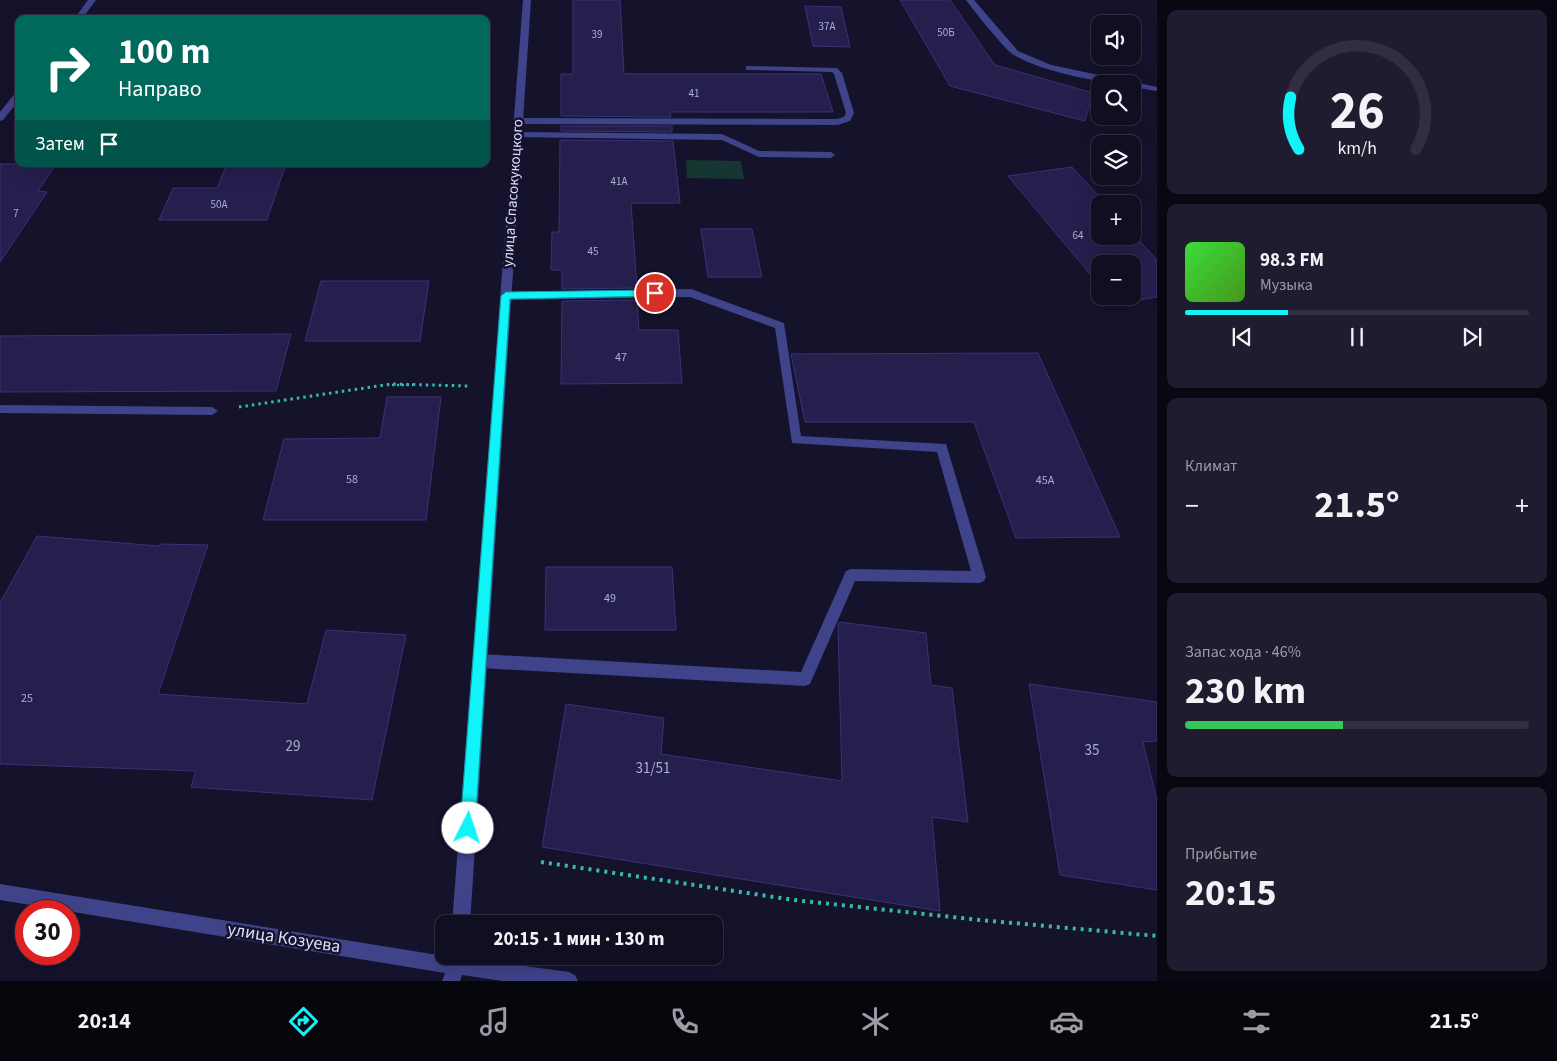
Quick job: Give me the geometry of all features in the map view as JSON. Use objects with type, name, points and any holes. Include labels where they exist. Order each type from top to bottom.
[{"type":"street","points":[[81,15],[92,0]]},
{"type":"street","name":"улица Спасокукоцкого","points":[[462,915],[527,0]]},
{"type":"street","points":[[970,0],[1014,53],[1048,67],[1091,76]]},
{"type":"street","points":[[518,121],[838,122],[847,120],[850,113],[838,74],[834,70],[749,68]]},
{"type":"street","points":[[1141,86],[1157,89]]},
{"type":"street","points":[[0,118],[15,99]]},
{"type":"street","points":[[517,135],[722,137],[735,141],[750,152],[759,154],[831,155]]},
{"type":"street","points":[[480,661],[805,679],[851,575],[979,577],[942,447],[796,440],[780,326],[691,293],[506,296]]},
{"type":"street","points":[[0,409],[212,411]]},
{"type":"street","name":"улица Козуева","points":[[0,892],[456,968],[569,981]]},
{"type":"path","points":[[212,411],[390,384],[469,386]]},
{"type":"path","points":[[542,862],[794,900],[980,920],[1157,936]]},
{"type":"green space","points":[[686,160],[741,161],[744,179],[687,178]]},
{"type":"building","points":[[573,0],[620,0],[624,74],[821,74],[833,112],[670,112],[671,117],[561,116],[561,74],[573,74]]},
{"type":"building","points":[[900,0],[950,0],[995,65],[1091,92],[1091,100],[1085,121],[950,86]]},
{"type":"building","points":[[805,6],[841,7],[850,47],[813,46]]},
{"type":"building","points":[[561,126],[672,126],[672,132],[561,131]]},
{"type":"building","points":[[560,140],[673,141],[680,203],[631,203],[637,288],[562,289],[562,270],[551,270],[552,232],[559,232]]},
{"type":"building","points":[[0,164],[15,164],[15,167],[54,167],[38,191],[47,192],[0,262]]},
{"type":"building","points":[[226,167],[285,167],[267,220],[159,220],[173,188],[217,188]]},
{"type":"building","points":[[1072,167],[1098,195],[1091,195],[1091,245],[1141,245],[1141,243],[1157,260],[1157,297],[1141,300],[1141,255],[1091,255],[1091,275],[1008,176]]},
{"type":"building","points":[[701,229],[752,229],[762,277],[708,277]]},
{"type":"building","points":[[321,281],[429,281],[420,341],[305,341]]},
{"type":"building","points":[[637,300],[639,330],[678,330],[682,383],[561,384],[562,301]]},
{"type":"building","points":[[291,334],[276,391],[0,392],[0,336]]},
{"type":"building","points":[[1038,353],[1120,537],[1016,538],[974,422],[805,422],[791,354]]},
{"type":"building","points":[[387,397],[441,397],[426,520],[263,520],[284,439],[380,438]]},
{"type":"building","points":[[37,536],[159,546],[160,544],[208,545],[158,694],[307,704],[326,630],[406,635],[372,800],[191,787],[196,771],[0,764],[0,603]]},
{"type":"building","points":[[546,567],[672,567],[676,630],[545,630]]},
{"type":"building","points":[[839,622],[926,633],[931,685],[952,688],[968,822],[932,817],[940,911],[542,847],[566,704],[664,718],[661,754],[842,781]]},
{"type":"building","points":[[1029,684],[1157,702],[1157,741],[1143,742],[1157,801],[1157,890],[1060,875]]},
{"type":"route","points":[[468,828],[506,296],[655,293]]}]
